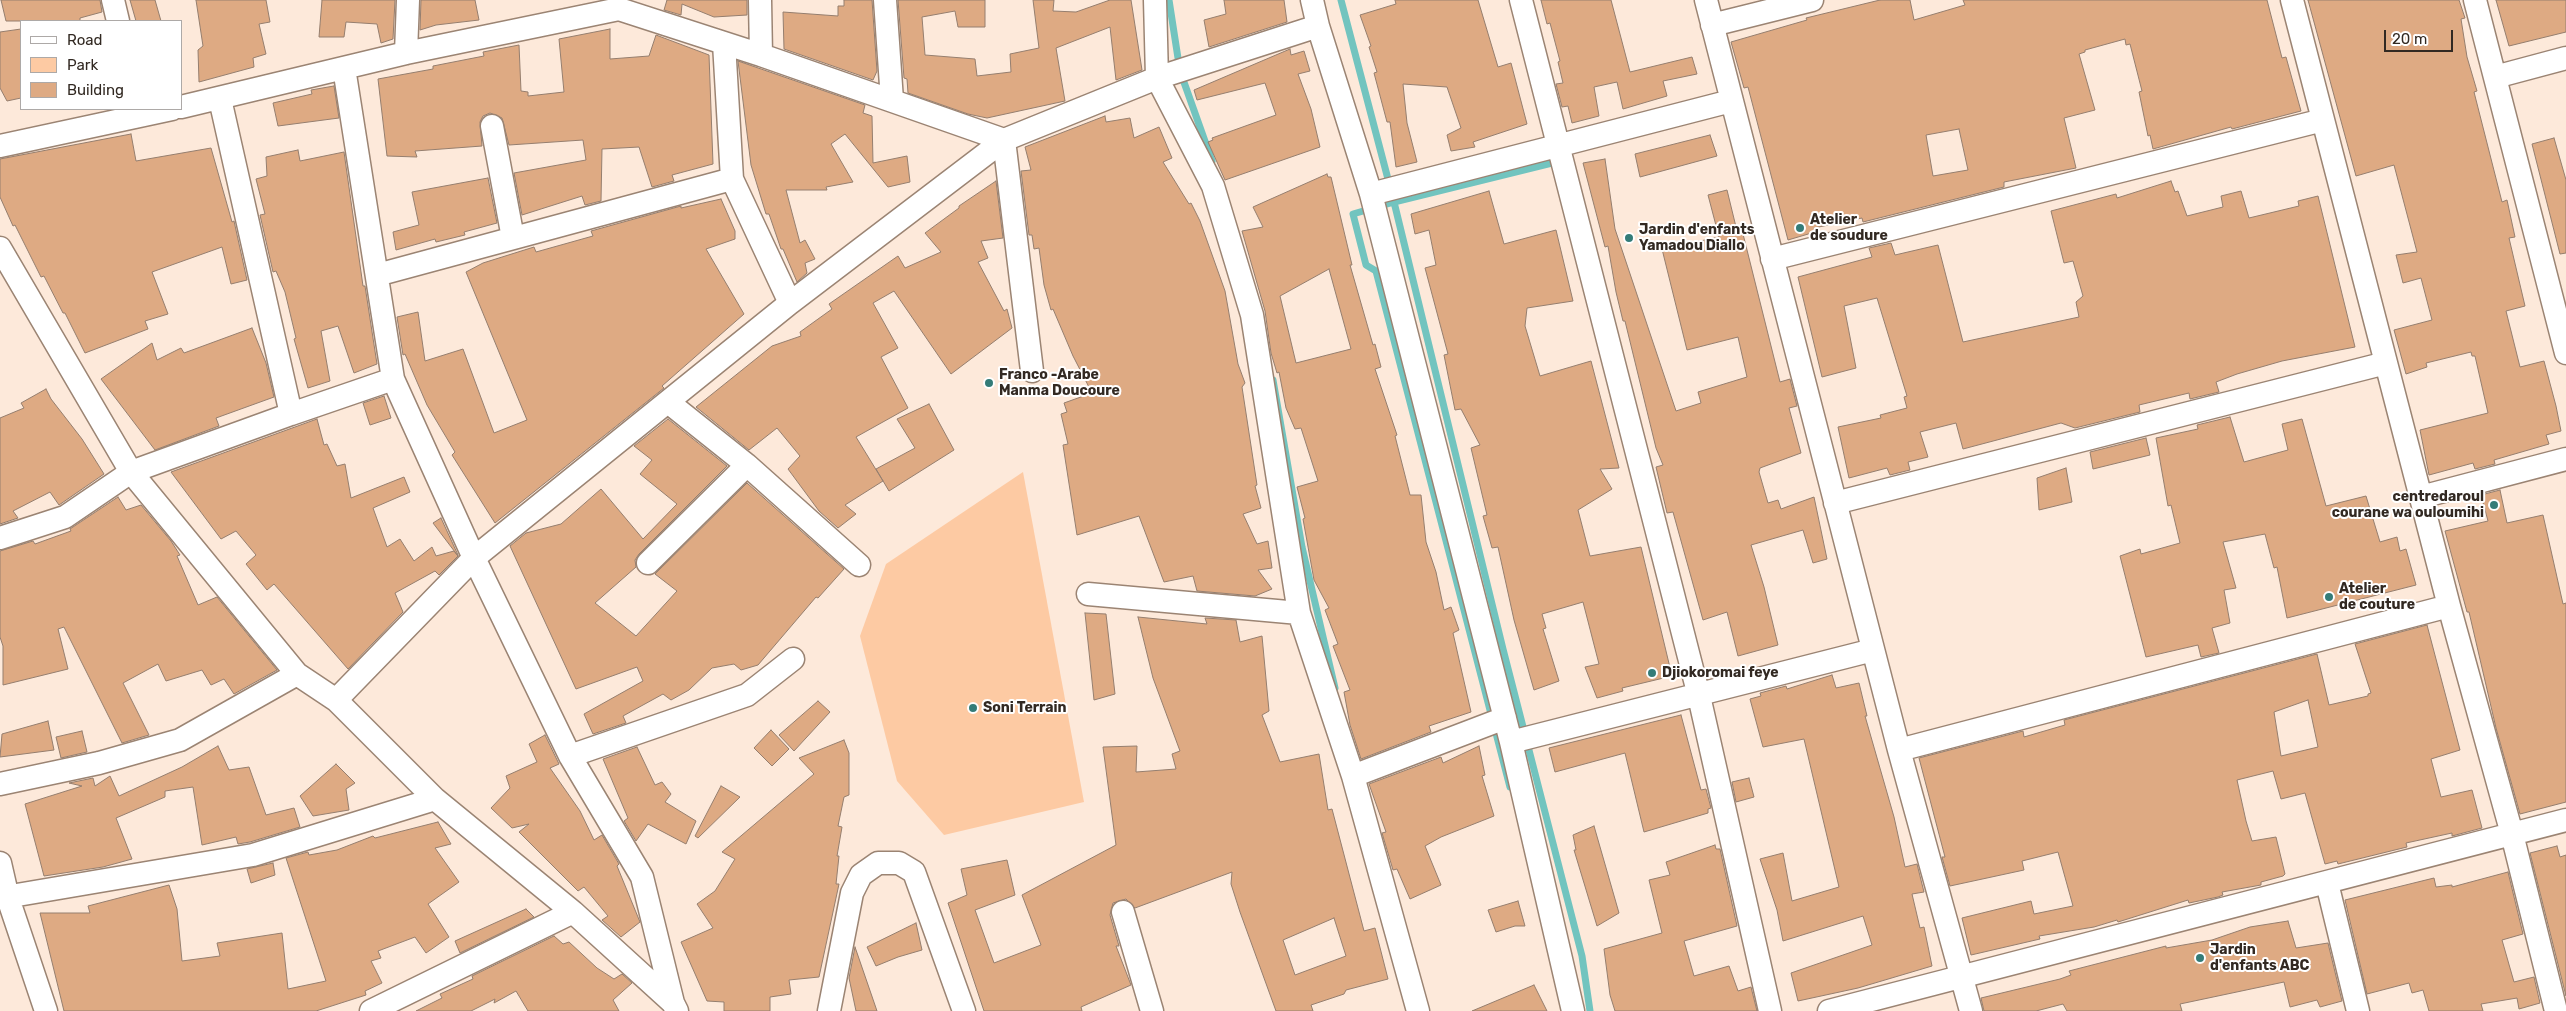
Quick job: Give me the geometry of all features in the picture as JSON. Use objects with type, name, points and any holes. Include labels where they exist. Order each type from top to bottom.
[{"type":"street","points":[[113,0],[118,20]]},
{"type":"street","points":[[406,53],[408,0]]},
{"type":"street","points":[[760,0],[761,55]]},
{"type":"street","points":[[885,0],[892,100]]},
{"type":"street","points":[[1155,0],[1157,78],[1213,186],[1252,315],[1300,613],[1353,776],[1418,1011]]},
{"type":"street","points":[[1312,0],[1318,26],[1371,194],[1511,742],[1573,1011]]},
{"type":"street","points":[[1521,0],[1699,696],[1770,1011]]},
{"type":"street","points":[[1706,0],[1899,750],[1971,1011]]},
{"type":"street","points":[[1712,26],[1812,0]]},
{"type":"street","points":[[2292,0],[2449,606],[2512,834],[2556,1011]]},
{"type":"street","points":[[2475,0],[2561,314],[2566,353]]},
{"type":"street","points":[[182,107],[619,4],[724,43],[1004,140]]},
{"type":"street","points":[[336,700],[474,558],[790,303],[1004,140],[1157,78],[1318,26]]},
{"type":"street","points":[[724,43],[732,179],[790,303]]},
{"type":"street","points":[[2495,77],[2566,58]]},
{"type":"street","points":[[344,68],[393,378],[474,558],[570,756],[642,877],[675,1007]]},
{"type":"street","points":[[220,99],[291,414]]},
{"type":"street","points":[[1371,194],[1732,101]]},
{"type":"street","points":[[0,146],[140,112],[161,110]]},
{"type":"street","points":[[1772,259],[2323,120]]},
{"type":"street","points":[[492,126],[513,238]]},
{"type":"street","points":[[1004,140],[1032,371]]},
{"type":"street","points":[[377,275],[732,179]]},
{"type":"street","points":[[0,248],[131,472],[297,674],[336,700],[436,799],[573,912],[675,1007]]},
{"type":"street","points":[[1835,503],[2386,363]]},
{"type":"street","points":[[0,538],[66,516],[131,472],[393,378]]},
{"type":"street","points":[[668,402],[747,464],[859,564]]},
{"type":"street","points":[[2421,497],[2566,459]]},
{"type":"street","points":[[648,563],[747,464]]},
{"type":"street","points":[[1088,594],[1300,613]]},
{"type":"street","points":[[1899,750],[2449,606]]},
{"type":"street","points":[[1511,742],[1699,696],[1873,650]]},
{"type":"street","points":[[570,756],[747,695],[793,659]]},
{"type":"street","points":[[0,784],[99,763],[180,740],[297,674]]},
{"type":"street","points":[[1353,776],[1505,718]]},
{"type":"street","points":[[4,898],[253,855],[436,799]]},
{"type":"street","points":[[1829,1011],[2566,820]]},
{"type":"street","points":[[0,863],[4,898],[46,1011]]},
{"type":"street","points":[[829,1011],[852,893],[860,875],[878,863],[899,863],[914,872],[964,1011]]},
{"type":"street","points":[[2327,882],[2358,1011]]},
{"type":"street","points":[[371,1011],[573,912]]},
{"type":"street","points":[[1123,912],[1152,1011]]},
{"type":"green space","name":"Soni Terrain","points":[[1023,472],[1084,802],[944,835],[897,781],[860,636],[886,564]]},
{"type":"building","points":[[1,0],[100,0],[102,12],[80,18],[80,20],[6,21]]},
{"type":"building","points":[[130,0],[155,0],[161,20],[136,20]]},
{"type":"building","points":[[196,0],[266,0],[270,22],[259,24],[266,54],[253,58],[254,67],[199,82],[198,50],[203,46]]},
{"type":"building","points":[[322,0],[395,0],[393,39],[381,43],[377,24],[346,22],[344,37],[319,37]]},
{"type":"building","points":[[421,0],[475,0],[479,20],[436,25],[420,30]]},
{"type":"building","points":[[667,0],[747,0],[747,15],[714,17],[682,4],[681,15],[664,10]]},
{"type":"building","points":[[844,0],[872,0],[877,71],[873,80],[784,49],[783,12],[838,16],[838,6],[844,6]]},
{"type":"building","points":[[898,0],[985,0],[985,27],[958,27],[955,11],[922,17],[925,55],[975,59],[977,76],[1011,72],[1010,54],[1039,48],[1033,0],[1054,0],[1053,11],[1076,12],[1110,0],[1131,0],[1142,70],[1116,80],[1110,27],[1056,48],[1065,101],[987,118],[968,114],[908,93],[907,79],[904,78]]},
{"type":"building","points":[[1224,0],[1284,0],[1287,22],[1209,47],[1204,20],[1226,14]]},
{"type":"building","points":[[1395,0],[1478,0],[1498,67],[1511,63],[1527,124],[1473,142],[1475,147],[1451,151],[1447,135],[1461,128],[1447,87],[1403,84],[1407,123],[1417,162],[1396,167],[1390,122],[1387,122],[1374,73],[1377,72],[1369,47],[1371,46],[1360,15],[1396,4]]},
{"type":"building","points":[[1541,0],[1611,0],[1630,72],[1692,57],[1697,74],[1663,81],[1667,96],[1623,109],[1617,82],[1594,87],[1599,116],[1572,123],[1568,106],[1562,107],[1556,84],[1563,83],[1558,62],[1560,61],[1550,23],[1547,24]]},
{"type":"building","points":[[1880,0],[1910,0],[1914,20],[1965,5],[1963,0],[2267,0],[2282,58],[2286,57],[2301,111],[2232,129],[2231,127],[2153,149],[2150,135],[2148,136],[2139,92],[2142,91],[2130,44],[2126,45],[2125,39],[2085,50],[2085,52],[2079,54],[2095,110],[2064,118],[2076,168],[2004,182],[2004,187],[1863,222],[1862,218],[1814,228],[1815,232],[1788,240],[1748,87],[1744,88],[1731,42],[1807,20],[1806,18]],"holes":[[[1959,129],[1968,170],[1933,176],[1926,135]]]},
{"type":"building","points":[[2308,0],[2459,0],[2465,18],[2461,19],[2467,57],[2477,91],[2474,92],[2502,202],[2507,200],[2515,237],[2509,238],[2525,306],[2506,311],[2520,367],[2544,361],[2561,431],[2546,435],[2549,444],[2494,460],[2495,464],[2475,469],[2473,463],[2429,475],[2420,430],[2488,413],[2475,356],[2472,356],[2471,352],[2426,363],[2427,367],[2406,374],[2394,330],[2432,320],[2421,278],[2403,283],[2396,255],[2417,252],[2394,165],[2356,176]]},
{"type":"building","points":[[2496,0],[2566,0],[2566,32],[2509,46]]},
{"type":"building","points":[[20,29],[20,98],[7,101],[0,88],[0,32]]},
{"type":"building","points":[[610,29],[610,59],[649,56],[656,35],[709,55],[713,164],[672,175],[674,181],[652,187],[639,147],[602,149],[601,201],[585,205],[582,196],[522,215],[514,173],[586,160],[583,140],[509,145],[502,118],[490,113],[483,116],[480,122],[482,146],[415,151],[417,157],[387,156],[378,79],[433,69],[433,66],[484,56],[483,52],[519,45],[521,91],[528,92],[528,96],[564,92],[559,39]]},
{"type":"building","points":[[1290,49],[1291,55],[1304,51],[1310,71],[1298,74],[1311,109],[1320,147],[1225,180],[1208,142],[1213,140],[1212,138],[1276,115],[1265,83],[1197,100],[1194,90]]},
{"type":"building","points":[[738,61],[865,105],[863,113],[872,116],[873,163],[907,156],[910,182],[888,187],[845,134],[831,144],[853,182],[826,187],[827,190],[786,190],[800,243],[805,240],[815,259],[805,263],[807,273],[797,282],[783,249],[781,249],[769,214],[766,214],[751,165]]},
{"type":"building","points":[[334,86],[339,118],[278,126],[273,103],[312,94],[311,90]]},
{"type":"building","points":[[1105,116],[1106,122],[1130,118],[1134,138],[1159,127],[1172,158],[1163,162],[1189,204],[1191,203],[1200,221],[1225,291],[1238,364],[1245,383],[1242,387],[1257,485],[1255,486],[1261,508],[1243,514],[1257,544],[1268,541],[1272,568],[1258,570],[1272,589],[1255,596],[1197,591],[1193,576],[1164,582],[1139,516],[1077,535],[1063,445],[1068,444],[1061,414],[1067,412],[1064,403],[1092,393],[1073,356],[1053,309],[1051,310],[1044,285],[1039,248],[1034,249],[1032,235],[1029,235],[1021,171],[1031,170],[1025,147]]},
{"type":"building","points":[[131,134],[136,161],[211,148],[232,222],[234,221],[247,280],[231,284],[222,247],[152,272],[168,314],[145,321],[148,329],[85,353],[65,313],[63,313],[44,276],[41,277],[15,225],[13,226],[0,197],[0,159]]},
{"type":"building","points":[[1710,135],[1717,156],[1640,177],[1635,154]]},
{"type":"building","points":[[2554,138],[2566,180],[2566,253],[2560,254],[2532,144]]},
{"type":"building","points":[[298,150],[300,161],[344,152],[363,286],[365,286],[377,364],[354,373],[338,326],[321,331],[330,381],[308,388],[294,339],[296,338],[285,292],[276,271],[273,272],[260,215],[265,214],[256,179],[267,176],[266,157]]},
{"type":"building","points":[[1605,159],[1615,229],[1676,411],[1701,403],[1698,392],[1747,377],[1738,337],[1687,350],[1662,249],[1719,237],[1708,195],[1727,190],[1737,231],[1742,230],[1780,382],[1790,379],[1797,406],[1789,408],[1801,453],[1760,468],[1759,472],[1768,503],[1778,500],[1781,509],[1814,497],[1827,559],[1813,563],[1803,530],[1751,545],[1764,587],[1778,645],[1738,656],[1727,612],[1703,620],[1673,512],[1667,513],[1656,467],[1663,465],[1656,448],[1625,321],[1623,321],[1608,246],[1605,247],[1583,163]]},
{"type":"building","points":[[1327,174],[1328,177],[1331,177],[1352,265],[1350,265],[1381,367],[1375,369],[1397,435],[1395,436],[1410,495],[1421,495],[1426,542],[1436,572],[1444,610],[1451,607],[1459,630],[1453,633],[1471,712],[1429,726],[1431,732],[1361,759],[1350,725],[1344,692],[1350,690],[1333,646],[1338,644],[1325,610],[1329,608],[1314,580],[1303,519],[1305,518],[1297,487],[1318,481],[1301,428],[1295,429],[1286,408],[1279,372],[1277,373],[1271,353],[1265,311],[1242,231],[1263,227],[1253,207]],"holes":[[[1329,269],[1351,349],[1296,363],[1280,296]]]},
{"type":"building","points":[[488,178],[497,223],[464,232],[465,235],[436,242],[435,239],[396,250],[393,232],[419,225],[412,192]]},
{"type":"building","points":[[996,181],[1003,238],[981,241],[988,258],[978,262],[1004,311],[1007,309],[1012,328],[951,374],[894,291],[873,303],[898,348],[881,357],[908,408],[856,437],[883,481],[845,505],[856,514],[838,528],[819,511],[788,469],[800,456],[777,428],[749,450],[696,407],[772,346],[801,336],[800,332],[832,309],[829,304],[898,256],[905,268],[941,252],[925,233],[959,208],[959,206]]},
{"type":"building","points":[[2171,181],[2175,192],[2178,191],[2187,216],[2223,207],[2221,196],[2241,191],[2249,218],[2299,206],[2298,201],[2318,196],[2355,347],[2282,361],[2237,374],[2216,382],[2219,392],[2190,399],[2189,393],[2139,405],[2140,412],[2075,428],[2061,423],[1963,449],[1956,423],[1920,432],[1928,457],[1908,462],[1910,470],[1890,475],[1887,468],[1849,478],[1838,427],[1881,418],[1880,415],[1907,408],[1904,397],[1907,396],[1877,298],[1844,306],[1856,368],[1822,377],[1798,277],[1872,257],[1869,248],[1891,243],[1895,255],[1938,245],[1963,342],[2079,317],[2076,302],[2083,296],[2073,261],[2064,263],[2051,211],[2116,194],[2117,198]]},
{"type":"building","points":[[1489,191],[1504,244],[1556,230],[1573,301],[1527,308],[1525,326],[1540,376],[1591,361],[1619,468],[1600,469],[1612,489],[1578,510],[1590,556],[1641,547],[1672,676],[1622,688],[1623,691],[1597,698],[1585,667],[1599,664],[1583,602],[1542,614],[1546,628],[1543,629],[1559,681],[1534,690],[1514,620],[1498,547],[1492,548],[1483,516],[1487,515],[1471,448],[1480,445],[1461,409],[1455,410],[1444,355],[1448,354],[1425,268],[1436,265],[1429,230],[1415,234],[1411,214]]},
{"type":"building","points":[[721,199],[735,231],[735,239],[706,249],[744,314],[662,386],[664,388],[495,523],[452,455],[455,452],[427,405],[405,354],[403,355],[397,317],[418,312],[425,361],[463,349],[494,433],[527,420],[466,272],[483,263],[534,247],[536,252],[593,236],[591,231],[681,206],[681,208]]},
{"type":"building","points":[[252,328],[266,363],[274,397],[216,418],[219,426],[155,450],[101,379],[152,343],[157,360],[181,348],[184,353]]},
{"type":"building","points":[[46,389],[51,399],[82,439],[104,474],[59,505],[50,492],[13,511],[18,518],[0,524],[0,418],[24,408],[21,403]]},
{"type":"building","points":[[384,396],[391,418],[370,425],[363,403]]},
{"type":"building","points":[[929,404],[954,450],[889,491],[876,469],[915,448],[897,419]]},
{"type":"building","points":[[2230,417],[2244,462],[2288,450],[2282,424],[2302,419],[2326,506],[2366,496],[2380,542],[2397,537],[2400,551],[2406,549],[2416,585],[2287,618],[2277,567],[2274,568],[2265,534],[2223,542],[2236,588],[2224,590],[2230,623],[2212,628],[2219,653],[2201,657],[2198,645],[2146,657],[2120,556],[2140,549],[2141,554],[2180,543],[2171,505],[2168,506],[2156,438],[2198,429],[2197,425]]},
{"type":"building","points":[[317,419],[324,445],[327,444],[337,466],[345,464],[351,498],[404,477],[410,492],[373,508],[387,547],[400,539],[414,561],[432,547],[436,556],[454,551],[458,556],[439,575],[435,571],[395,593],[403,612],[348,669],[274,584],[267,590],[246,564],[256,555],[236,531],[221,539],[171,472]]},
{"type":"building","points":[[668,419],[727,466],[639,554],[635,560],[636,567],[595,603],[636,636],[677,591],[655,574],[747,483],[844,569],[818,598],[816,597],[758,665],[741,670],[734,664],[712,668],[689,690],[671,700],[663,694],[623,716],[626,723],[593,734],[584,714],[643,681],[637,667],[576,689],[510,546],[526,533],[561,524],[601,489],[643,539],[677,504],[640,474],[652,460],[634,446]]},
{"type":"building","points":[[2146,438],[2150,455],[2093,469],[2090,452]]},
{"type":"building","points":[[2066,468],[2072,502],[2039,510],[2037,478]]},
{"type":"building","points":[[2500,490],[2507,523],[2543,515],[2563,604],[2566,603],[2566,802],[2520,814],[2496,728],[2469,612],[2467,612],[2445,531],[2488,521],[2481,495]]},
{"type":"building","points":[[118,497],[126,510],[141,505],[171,541],[180,555],[177,556],[198,605],[217,597],[277,670],[234,694],[224,679],[211,685],[202,670],[166,681],[158,664],[123,683],[149,735],[122,743],[64,627],[58,629],[68,669],[3,685],[3,646],[0,637],[0,551],[33,541],[35,544],[71,531],[70,529]]},
{"type":"building","points":[[441,518],[458,555],[458,556],[433,523]]},
{"type":"building","points":[[1085,613],[1106,614],[1115,694],[1094,700]]},
{"type":"building","points":[[1138,617],[1207,624],[1205,618],[1236,620],[1240,642],[1262,636],[1269,711],[1262,715],[1280,762],[1319,754],[1328,810],[1332,809],[1364,931],[1375,928],[1388,979],[1346,990],[1344,994],[1311,1005],[1313,1011],[1276,1011],[1231,884],[1232,872],[1135,908],[1126,899],[1113,903],[1110,915],[1119,946],[1116,946],[1131,985],[1081,1007],[1082,1011],[984,1011],[948,903],[967,895],[961,869],[1007,860],[1015,895],[975,910],[994,963],[1041,945],[1022,895],[1116,845],[1103,747],[1137,746],[1136,772],[1176,769],[1172,754],[1180,751],[1153,678]],"holes":[[[1334,918],[1346,956],[1295,975],[1283,940]]]},
{"type":"building","points":[[2427,625],[2460,750],[2431,759],[2441,797],[2472,790],[2482,828],[2452,836],[2452,833],[2406,843],[2407,847],[2338,864],[2337,861],[2325,864],[2305,793],[2281,799],[2273,771],[2237,780],[2252,841],[2276,837],[2285,874],[2283,876],[2261,882],[2261,885],[2222,892],[2223,895],[2218,897],[2189,903],[2188,900],[2118,922],[2117,920],[2094,927],[2039,936],[2040,939],[1971,955],[1962,918],[2031,901],[2034,914],[2073,906],[2058,852],[2022,861],[2024,870],[1950,886],[1942,857],[1945,857],[1919,758],[2023,731],[2024,737],[2065,725],[2064,720],[2317,654],[2329,705],[2368,696],[2371,693],[2355,644]],"holes":[[[2308,700],[2318,747],[2281,756],[2274,712]]]},
{"type":"building","points":[[1832,675],[1836,688],[1859,683],[1867,716],[1865,716],[1894,817],[1905,867],[1917,864],[1924,892],[1912,894],[1920,928],[1924,927],[1932,966],[1858,988],[1798,1001],[1791,973],[1872,945],[1863,916],[1783,941],[1777,910],[1760,859],[1783,853],[1792,901],[1839,887],[1804,739],[1763,747],[1750,699],[1761,696],[1760,693],[1786,686],[1787,689]]},
{"type":"building","points":[[818,701],[830,712],[794,751],[779,735]]},
{"type":"building","points":[[1681,715],[1701,790],[1706,789],[1711,808],[1708,809],[1708,813],[1644,832],[1625,753],[1555,772],[1549,748]]},
{"type":"building","points":[[48,721],[54,750],[0,757],[2,734]]},
{"type":"building","points":[[771,730],[789,749],[772,766],[754,748]]},
{"type":"building","points":[[82,731],[87,752],[61,758],[56,737]]},
{"type":"building","points":[[545,735],[559,764],[550,768],[580,811],[594,840],[602,835],[619,864],[617,866],[640,922],[621,937],[602,920],[608,916],[584,887],[578,891],[519,832],[529,824],[512,828],[491,808],[510,788],[506,776],[537,762],[529,744]]},
{"type":"building","points":[[844,740],[849,753],[849,795],[844,797],[838,826],[842,827],[837,856],[839,856],[836,884],[839,884],[819,977],[789,980],[791,994],[770,997],[770,1011],[724,1011],[724,1002],[707,1001],[681,942],[713,928],[697,904],[715,891],[735,859],[722,852],[814,774],[799,758]]},
{"type":"building","points":[[218,746],[229,770],[249,767],[266,815],[294,808],[300,827],[250,842],[238,844],[236,837],[202,845],[193,787],[165,791],[165,797],[116,818],[132,859],[103,867],[44,876],[25,804],[82,786],[69,783],[93,778],[95,786],[110,776],[119,796],[182,767]]},
{"type":"building","points":[[1479,746],[1485,775],[1482,776],[1494,816],[1441,837],[1425,846],[1441,885],[1410,899],[1397,869],[1393,870],[1382,833],[1386,832],[1369,784],[1441,757],[1443,763]]},
{"type":"building","points":[[637,747],[655,785],[662,782],[671,794],[665,802],[696,821],[686,844],[648,824],[636,841],[624,821],[628,818],[603,759]]},
{"type":"building","points":[[336,764],[355,783],[346,789],[349,810],[313,816],[300,796]]},
{"type":"building","points":[[1749,778],[1754,797],[1736,802],[1732,782]]},
{"type":"building","points":[[721,786],[740,797],[698,838],[695,836]]},
{"type":"building","points":[[438,822],[451,844],[435,848],[459,882],[428,904],[449,937],[426,953],[415,937],[378,951],[381,958],[371,961],[382,983],[365,991],[366,995],[316,1011],[64,1011],[40,913],[90,913],[88,906],[169,885],[177,909],[182,961],[220,956],[217,943],[282,933],[288,989],[326,981],[286,858],[308,852],[309,855],[337,850],[373,836],[375,838]]},
{"type":"building","points":[[1594,826],[1619,913],[1597,926],[1574,850],[1576,850],[1573,835]]},
{"type":"building","points":[[1715,845],[1716,849],[1720,849],[1737,926],[1684,941],[1694,976],[1729,966],[1738,991],[1751,987],[1757,1011],[1615,1011],[1610,995],[1604,949],[1662,933],[1649,880],[1670,875],[1666,862]]},
{"type":"building","points":[[2557,846],[2560,857],[2566,855],[2566,996],[2530,853]]},
{"type":"building","points":[[273,863],[275,875],[251,883],[247,869]]},
{"type":"building","points":[[2508,872],[2523,934],[2502,940],[2514,982],[2534,977],[2540,1003],[2519,1009],[2517,998],[2481,1004],[2483,1011],[2429,1011],[2423,990],[2412,993],[2409,983],[2367,994],[2345,900],[2434,878],[2436,887],[2452,885],[2452,887]]},
{"type":"building","points":[[1518,901],[1525,926],[1515,926],[1496,932],[1488,910]]},
{"type":"building","points":[[526,909],[534,917],[460,953],[455,941]]},
{"type":"building","points":[[2288,921],[2296,948],[2328,943],[2342,1001],[2320,1007],[2317,1000],[2290,1007],[2284,982],[2180,1004],[2182,1011],[2067,1011],[2063,1004],[2036,1011],[1984,1011],[1981,998],[2060,979],[2071,975],[2069,971],[2166,946],[2166,948],[2212,940],[2250,927]]},
{"type":"building","points":[[916,923],[922,950],[876,966],[867,947]]},
{"type":"building","points":[[554,936],[563,944],[569,942],[597,968],[614,979],[622,974],[632,983],[613,1000],[619,1011],[528,1011],[516,991],[494,1003],[495,999],[471,1011],[416,1011],[442,998],[440,994],[473,979],[472,976]]},
{"type":"building","points":[[855,947],[877,1011],[856,1011],[849,978]]},
{"type":"building","points":[[1534,985],[1547,1011],[1472,1011]]},
{"type":"waterway","points":[[1169,0],[1180,71],[1212,161]]},
{"type":"waterway","points":[[1341,0],[1394,202],[1503,649],[1582,956],[1590,1011]]},
{"type":"waterway","points":[[1510,787],[1376,271],[1366,265],[1353,214],[1552,163]]},
{"type":"waterway","points":[[1273,380],[1302,547],[1335,688]]},
{"type":"place","name":"Atelier de soudure","points":[[1800,228]]},
{"type":"place","name":"Jardin d'enfants Yamadou Diallo","points":[[1629,238]]},
{"type":"place","name":"Franco -Arabe Manma Doucoure","points":[[989,383]]},
{"type":"place","name":"centredaroul courane wa ouloumihi","points":[[2494,505]]},
{"type":"place","name":"Atelier de couture","points":[[2329,597]]},
{"type":"place","name":"Djiokoromai feye","points":[[1652,673]]},
{"type":"place","name":"Soni Terrain","points":[[973,708]]},
{"type":"place","name":"Jardin d'enfants ABC","points":[[2200,958]]}]
